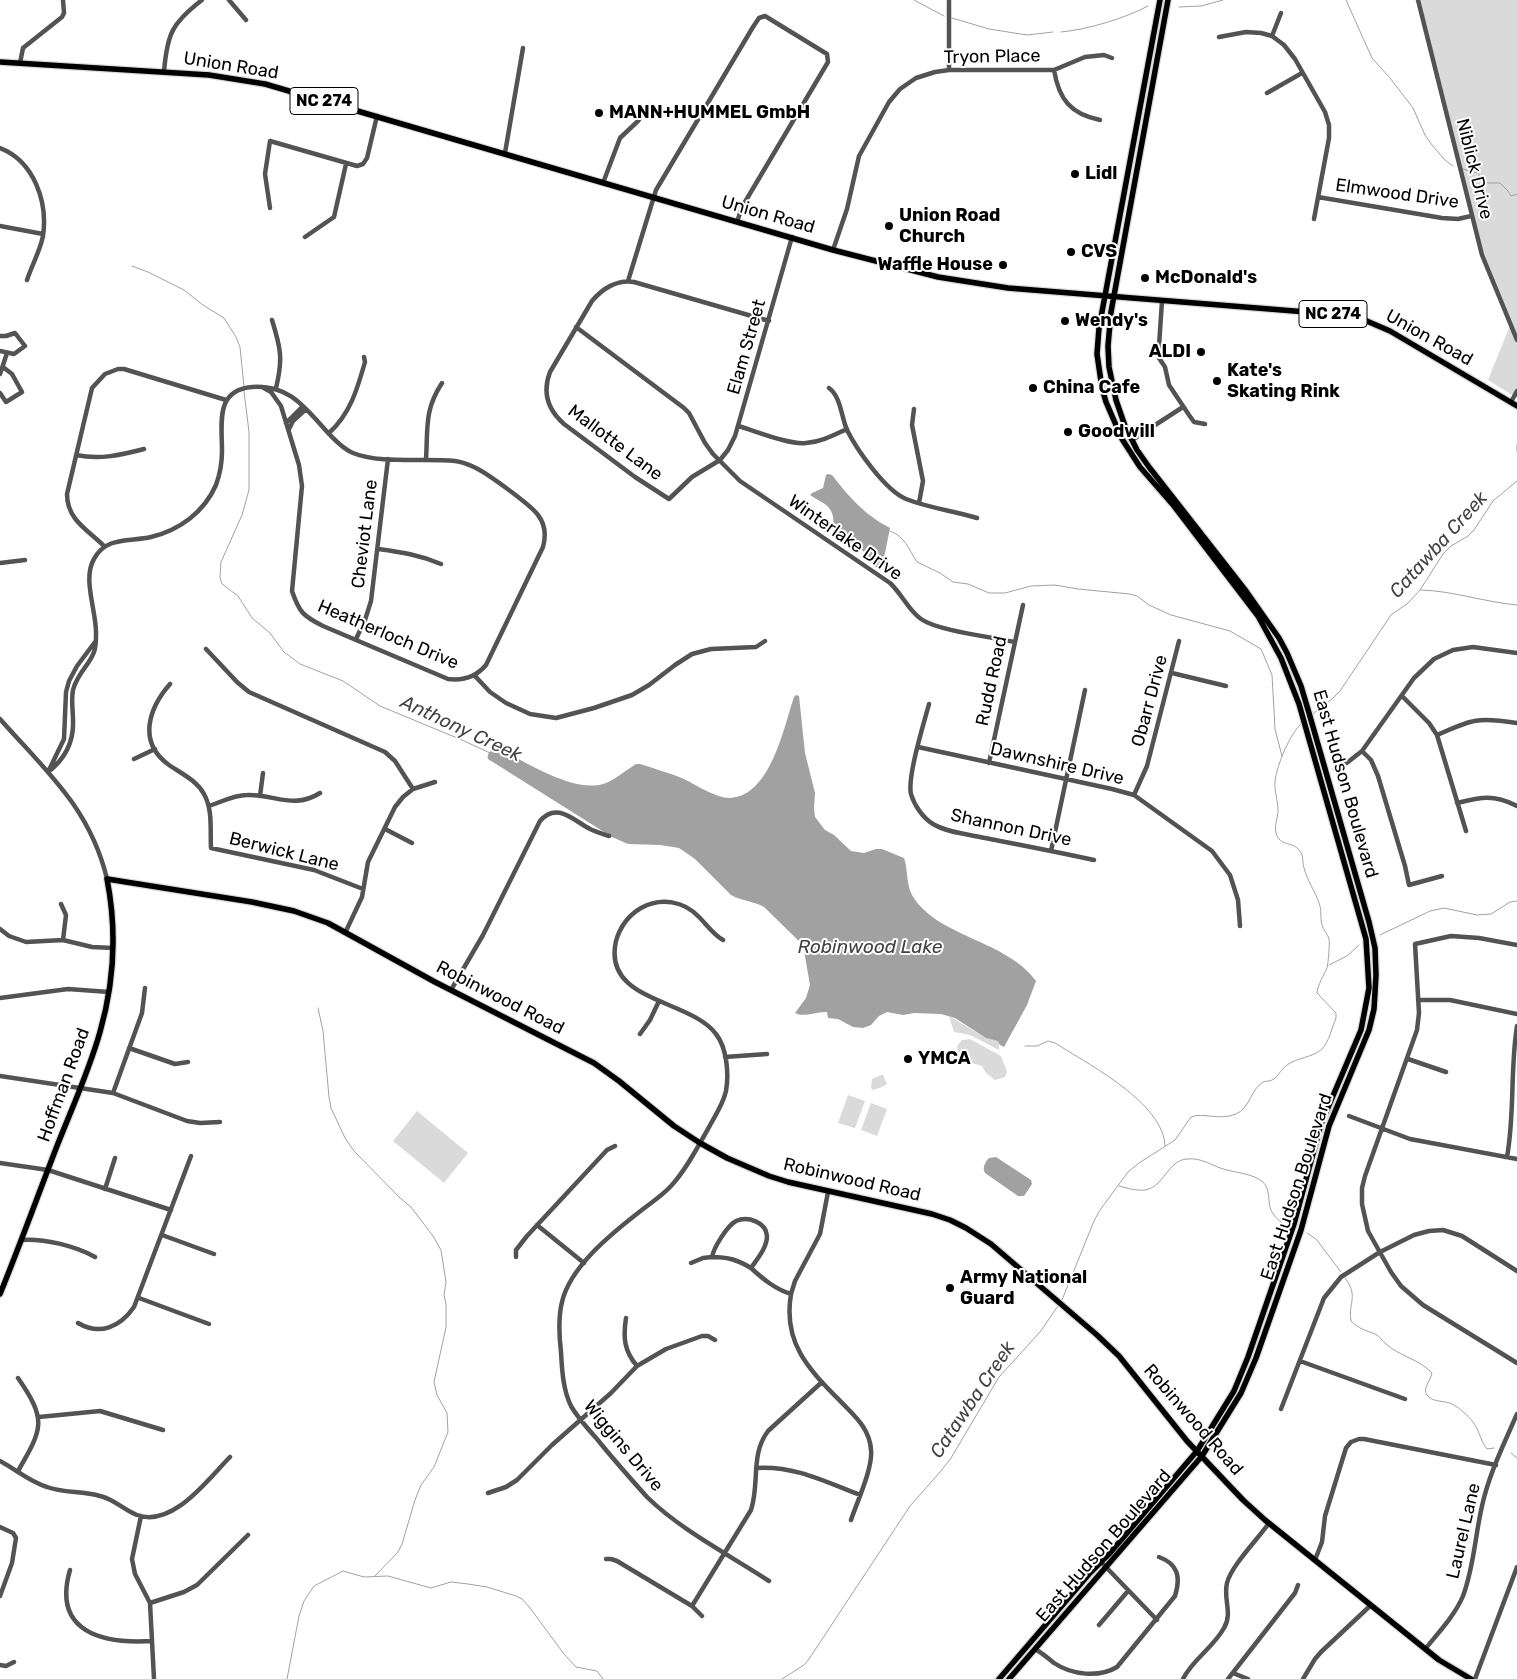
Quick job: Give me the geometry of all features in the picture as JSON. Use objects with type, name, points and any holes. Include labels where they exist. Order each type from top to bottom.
[{"type":"main road","name":"East Hudson Boulevard","points":[[998,1679],[1202,1456],[1241,1394],[1256,1358],[1301,1230],[1329,1126],[1364,1044],[1374,1009],[1376,975],[1374,942],[1318,742],[1295,670],[1279,638],[1174,506],[1140,468],[1122,439],[1104,395],[1097,354],[1099,328],[1160,0]]},
{"type":"main road","name":"East Hudson Boulevard","points":[[1009,1679],[1197,1451],[1234,1391],[1248,1357],[1294,1224],[1321,1124],[1361,1030],[1369,988],[1366,939],[1312,748],[1287,671],[1278,651],[1240,588],[1149,467],[1132,440],[1122,420],[1109,367],[1109,326],[1168,0]]},
{"type":"main road","name":"Union Road","points":[[0,62],[209,75],[249,80],[833,250],[947,279],[1008,288],[1331,313],[1362,319],[1390,331],[1517,406]]},
{"type":"main road","name":"Robinwood Road","points":[[107,879],[265,905],[317,919],[346,931],[451,990],[594,1063],[674,1126],[727,1158],[770,1176],[828,1192],[914,1210],[950,1220],[966,1228],[991,1244],[1119,1356],[1174,1426],[1242,1499],[1269,1523],[1451,1668],[1471,1679]]},
{"type":"main road","name":"Hoffman Road","points":[[0,1294],[100,1032],[109,992],[113,948],[107,879]]},
{"type":"main road","points":[[1030,1642],[1035,1649]]},
{"type":"street","points":[[20,63],[23,48],[62,17],[64,13],[63,0]]},
{"type":"street","points":[[164,72],[168,42],[173,27],[189,10],[202,0]]},
{"type":"street","points":[[229,0],[246,20]]},
{"type":"street","points":[[949,0],[949,70]]},
{"type":"street","name":"Niblick Drive","points":[[1418,0],[1482,255],[1517,340]]},
{"type":"street","points":[[1272,36],[1281,13]]},
{"type":"street","points":[[737,222],[742,207],[828,62],[827,54],[768,17],[761,16],[753,26],[656,190],[628,281],[769,321]]},
{"type":"street","points":[[1219,37],[1254,32],[1272,36],[1287,48],[1325,112],[1329,125],[1328,144],[1314,219]]},
{"type":"street","points":[[505,154],[523,48]]},
{"type":"street","name":"Tryon Place","points":[[833,250],[847,209],[859,156],[889,102],[900,89],[916,78],[935,72],[949,70],[1054,70],[1085,57],[1104,55],[1112,58]]},
{"type":"street","points":[[1054,70],[1058,89],[1066,102],[1080,114],[1100,120]]},
{"type":"street","points":[[1267,93],[1302,73]]},
{"type":"street","points":[[603,183],[620,138],[638,121],[649,106]]},
{"type":"street","points":[[270,208],[265,174],[270,141],[357,166],[366,160],[377,116]]},
{"type":"street","points":[[0,148],[17,158],[32,175],[42,206],[43,234],[26,280]]},
{"type":"street","points":[[305,238],[334,217],[346,164]]},
{"type":"street","name":"Elmwood Drive","points":[[1318,197],[1442,218],[1458,219],[1472,216]]},
{"type":"street","points":[[0,226],[43,234]]},
{"type":"street","name":"Elam Street","points":[[720,460],[728,450],[738,426],[792,238]]},
{"type":"street","name":"Mallotte Lane","points":[[628,281],[612,285],[599,292],[592,301],[550,372],[547,379],[546,392],[548,402],[559,419],[627,471],[669,500],[692,477],[720,460]]},
{"type":"street","points":[[1162,301],[1158,346],[1159,358],[1165,367],[1169,385],[1183,407],[1193,421],[1205,424]]},
{"type":"street","points":[[272,320],[281,358],[276,388]]},
{"type":"street","name":"Winterlake Drive","points":[[576,327],[684,408],[713,454],[745,484],[890,583],[901,594],[911,610],[921,619],[934,626],[1015,642]]},
{"type":"street","points":[[0,336],[15,333],[25,346],[14,354],[0,351]]},
{"type":"street","points":[[0,374],[7,353]]},
{"type":"street","points":[[329,433],[340,423],[350,406],[364,357]]},
{"type":"street","points":[[0,393],[6,402],[22,392],[12,374],[3,367]]},
{"type":"street","points":[[48,772],[64,739],[69,681],[78,671],[95,641],[96,628],[89,575],[93,560],[104,546],[120,541],[162,534],[181,525],[199,511],[211,494],[219,474],[222,454],[222,411],[226,400],[124,369],[112,371],[100,378],[92,388],[67,494],[68,508],[76,522],[104,546]]},
{"type":"street","points":[[426,459],[430,406],[434,395],[442,383]]},
{"type":"street","name":"Heatherloch Drive","points":[[226,400],[237,390],[250,387],[262,387],[276,388],[296,398],[341,446],[353,453],[369,457],[460,462],[476,468],[535,511],[544,528],[544,542],[540,554],[486,665],[475,676],[462,680],[448,679],[309,619],[297,608],[292,591],[302,486],[299,466],[278,400],[271,392],[262,387]]},
{"type":"street","points":[[829,388],[836,396],[847,429],[871,467],[885,483],[901,496],[919,503],[977,518]]},
{"type":"street","points":[[1511,402],[1517,391]]},
{"type":"street","points":[[1132,440],[1183,407]]},
{"type":"street","points":[[286,423],[305,408]]},
{"type":"street","points":[[289,430],[305,408]]},
{"type":"street","points":[[914,409],[912,425],[923,481],[919,503]]},
{"type":"street","points":[[738,426],[792,442],[804,443],[821,440],[847,429]]},
{"type":"street","points":[[76,455],[97,458],[144,449]]},
{"type":"street","name":"Cheviot Lane","points":[[356,640],[371,601],[388,458]]},
{"type":"street","points":[[378,549],[424,556],[441,564]]},
{"type":"street","points":[[0,563],[25,560]]},
{"type":"street","name":"Rudd Road","points":[[989,762],[1023,605]]},
{"type":"street","points":[[475,676],[490,692],[512,706],[536,716],[556,718],[632,695],[692,654],[711,650],[756,647],[765,641]]},
{"type":"street","name":"Obarr Drive","points":[[1134,795],[1147,766],[1180,641]]},
{"type":"street","points":[[1335,769],[1362,751],[1414,678],[1424,668],[1446,653],[1480,647],[1517,653]]},
{"type":"street","points":[[206,649],[249,692],[385,752],[399,766],[413,789]]},
{"type":"street","points":[[48,772],[60,763],[72,738],[72,700],[78,671]]},
{"type":"street","points":[[1172,673],[1226,686]]},
{"type":"street","points":[[134,759],[155,749],[150,731],[151,714],[157,701],[170,684]]},
{"type":"street","points":[[1051,851],[1085,690]]},
{"type":"street","points":[[1402,696],[1429,723],[1437,735],[1466,831]]},
{"type":"street","points":[[66,700],[72,700]]},
{"type":"street","name":"Shannon Drive","points":[[928,704],[911,781],[912,794],[921,812],[930,822],[942,828],[1094,860]]},
{"type":"street","points":[[0,719],[71,799],[99,849],[107,879]]},
{"type":"street","points":[[1437,735],[1472,720],[1493,719],[1517,723]]},
{"type":"street","name":"Dawnshire Drive","points":[[918,747],[1134,795],[1205,846],[1221,861],[1230,875],[1236,890],[1240,926]]},
{"type":"street","name":"Berwick Lane","points":[[155,749],[163,761],[194,781],[204,794],[209,806],[211,848],[314,870],[363,889]]},
{"type":"street","points":[[1362,751],[1371,760],[1378,776],[1409,885],[1442,876]]},
{"type":"street","points":[[260,796],[262,773]]},
{"type":"street","points":[[346,931],[359,904],[368,862],[401,800],[413,789],[435,782]]},
{"type":"street","points":[[209,806],[239,795],[299,801],[310,799],[320,793]]},
{"type":"street","points":[[1458,803],[1483,798],[1496,798],[1517,806]]},
{"type":"street","points":[[451,990],[483,935],[544,816],[556,812],[563,813],[590,829],[609,836]]},
{"type":"street","points":[[385,829],[412,843]]},
{"type":"street","name":"Wiggins Drive","points":[[723,940],[714,935],[694,912],[679,904],[667,902],[657,902],[640,908],[622,926],[616,940],[617,964],[621,973],[632,986],[706,1023],[719,1039],[725,1057],[727,1083],[725,1096],[700,1143],[671,1187],[621,1226],[572,1277],[562,1300],[558,1328],[566,1392],[571,1406],[580,1420],[658,1508],[684,1528],[769,1581]]},
{"type":"street","points":[[61,904],[66,915],[64,940]]},
{"type":"street","points":[[0,929],[9,936],[26,942],[64,940],[92,947],[113,948]]},
{"type":"street","points":[[1517,945],[1479,938],[1451,936],[1415,944],[1418,1000],[1417,1030],[1365,1176],[1361,1198],[1368,1231],[1397,1281],[1411,1296],[1490,1348],[1517,1363]]},
{"type":"street","points":[[113,1093],[142,1013],[145,988]]},
{"type":"street","points":[[0,998],[68,989],[109,992]]},
{"type":"street","points":[[1418,1000],[1450,1000],[1517,1014]]},
{"type":"street","points":[[640,1034],[650,1020],[659,1001]]},
{"type":"street","points":[[1507,1157],[1512,1128],[1514,1051],[1517,1026]]},
{"type":"street","points":[[129,1048],[175,1064],[188,1062]]},
{"type":"street","points":[[725,1057],[767,1054]]},
{"type":"street","points":[[1408,1059],[1446,1072]]},
{"type":"street","points":[[0,1076],[113,1093],[187,1121],[200,1123],[220,1122]]},
{"type":"street","points":[[1349,1116],[1382,1130],[1428,1143],[1517,1159]]},
{"type":"street","points":[[516,1257],[516,1250],[537,1225],[607,1150],[615,1146]]},
{"type":"street","points":[[78,1322],[93,1330],[113,1326],[128,1315],[138,1298],[191,1156]]},
{"type":"street","points":[[105,1189],[115,1158]]},
{"type":"street","points":[[0,1163],[48,1170],[171,1210]]},
{"type":"street","points":[[828,1192],[820,1234],[790,1294],[788,1319],[793,1341],[804,1362],[860,1422],[869,1439],[872,1458],[851,1520]]},
{"type":"street","points":[[712,1257],[718,1242],[735,1222],[748,1219],[758,1222],[764,1229],[767,1237],[762,1251],[751,1268]]},
{"type":"street","points":[[537,1225],[584,1263]]},
{"type":"street","points":[[1281,1409],[1319,1308],[1330,1288],[1347,1272],[1380,1252],[1414,1234],[1443,1230],[1462,1236],[1517,1271]]},
{"type":"street","points":[[162,1235],[214,1254]]},
{"type":"street","points":[[21,1240],[33,1239],[82,1249],[95,1257]]},
{"type":"street","points":[[691,1263],[703,1258],[712,1257],[738,1260],[779,1290],[790,1294]]},
{"type":"street","points":[[138,1298],[209,1324]]},
{"type":"street","points":[[626,1318],[625,1345],[630,1358],[637,1366]]},
{"type":"street","points":[[488,1493],[506,1487],[517,1480],[552,1445],[611,1394],[637,1366],[666,1349],[702,1336],[708,1336],[715,1340]]},
{"type":"street","points":[[1300,1360],[1405,1399]]},
{"type":"street","points":[[18,1378],[32,1399],[39,1417],[36,1438],[18,1471]]},
{"type":"street","points":[[692,1606],[751,1510],[755,1494],[756,1456],[763,1438],[768,1431],[822,1382]]},
{"type":"street","points":[[39,1417],[100,1411],[163,1430]]},
{"type":"street","name":"Laurel Lane","points":[[1426,1648],[1446,1623],[1463,1596],[1472,1567],[1482,1506],[1517,1414]]},
{"type":"street","points":[[1315,1560],[1322,1542],[1323,1524],[1334,1484],[1346,1448],[1351,1442],[1364,1439],[1496,1465]]},
{"type":"street","points":[[0,1460],[47,1488],[103,1497],[140,1516],[160,1515],[176,1510],[230,1457]]},
{"type":"street","points":[[756,1468],[793,1470],[860,1495]]},
{"type":"street","points":[[140,1516],[132,1559],[135,1574],[150,1602],[154,1679]]},
{"type":"street","points":[[1183,1679],[1189,1668],[1206,1653],[1225,1628],[1229,1617],[1226,1589],[1228,1579],[1234,1568],[1269,1523]]},
{"type":"street","points":[[0,1527],[12,1533],[16,1538],[12,1563],[0,1596]]},
{"type":"street","points":[[150,1602],[184,1592],[196,1585],[248,1535]]},
{"type":"street","points":[[1035,1649],[1054,1662],[1072,1670],[1090,1674],[1109,1672],[1117,1667],[1173,1599],[1178,1584],[1177,1572],[1168,1560],[1159,1557]]},
{"type":"street","points":[[606,1559],[617,1561],[692,1606],[702,1616]]},
{"type":"street","points":[[1103,1565],[1156,1620]]},
{"type":"street","points":[[1475,1679],[1517,1567]]},
{"type":"street","points":[[70,1570],[66,1582],[67,1602],[71,1614],[81,1626],[90,1633],[104,1638],[127,1641],[152,1640]]},
{"type":"street","points":[[1228,1679],[1295,1593],[1298,1585]]},
{"type":"street","points":[[1099,1625],[1128,1591]]},
{"type":"street","points":[[1303,1679],[1321,1652],[1371,1605]]},
{"type":"street","points":[[0,1666],[6,1666],[14,1662]]},
{"type":"street","points":[[1233,1673],[1248,1679]]},
{"type":"shaded area","points":[[1420,0],[1517,0],[1517,398],[1488,380],[1511,323],[1483,254]]},
{"type":"shaded area","points":[[949,1016],[986,1038],[999,1041],[999,1050],[970,1035],[954,1032]]},
{"type":"shaded area","points":[[970,1039],[1001,1056],[1007,1072],[1005,1077],[995,1080],[986,1073],[982,1066],[962,1058],[957,1046],[962,1040]]},
{"type":"shaded area","points":[[883,1075],[887,1084],[873,1090],[871,1088],[872,1079]]},
{"type":"shaded area","points":[[848,1095],[865,1101],[855,1128],[838,1123]]},
{"type":"shaded area","points":[[871,1103],[887,1109],[877,1136],[861,1130]]},
{"type":"shaded area","points":[[417,1111],[468,1153],[444,1183],[393,1141]]},
{"type":"water","points":[[826,475],[832,475],[851,498],[865,511],[890,528],[885,553],[879,569],[872,564],[863,551],[834,529],[830,510],[825,504],[810,495],[823,488]]},
{"type":"water","name":"Robinwood Lake","points":[[796,695],[799,696],[805,753],[815,793],[815,817],[825,830],[834,835],[851,851],[864,853],[882,849],[904,858],[910,890],[923,909],[954,930],[1008,956],[1023,967],[1036,981],[1027,1005],[1004,1047],[998,1041],[986,1038],[955,1018],[941,1014],[914,1013],[903,1015],[887,1012],[879,1016],[871,1025],[863,1028],[853,1027],[838,1019],[828,1018],[827,1012],[803,1015],[795,1013],[806,998],[810,985],[803,945],[764,907],[731,895],[695,859],[679,848],[660,845],[628,844],[612,837],[488,759],[488,754],[491,751],[500,749],[537,769],[566,781],[594,786],[606,783],[636,764],[640,764],[684,779],[712,794],[730,798],[744,794],[756,785],[766,773],[774,758]]},
{"type":"water","points":[[996,1157],[1031,1180],[1032,1184],[1024,1196],[1018,1196],[985,1173],[986,1161],[989,1158]]},
{"type":"waterway","points":[[914,0],[944,16]]},
{"type":"waterway","points":[[1179,7],[1201,6],[1223,0]]},
{"type":"waterway","points":[[1346,0],[1372,58],[1413,108],[1425,135],[1432,145],[1453,166]]},
{"type":"waterway","points":[[1061,32],[1106,23],[1148,6]]},
{"type":"waterway","points":[[952,18],[989,29],[1027,35],[1053,32]]},
{"type":"waterway","points":[[1463,169],[1478,173],[1484,183],[1500,183],[1511,196],[1517,194]]},
{"type":"waterway","name":"Anthony Creek","points":[[132,266],[184,290],[224,318],[240,347],[244,387]]},
{"type":"waterway","name":"Anthony Creek","points":[[244,391],[249,432],[249,490],[242,515],[221,562],[220,578],[222,584],[238,596],[252,618],[270,633],[284,652],[300,664],[343,681],[380,706],[490,753]]},
{"type":"waterway","name":"Catawba Creek","points":[[1517,445],[1517,451]]},
{"type":"waterway","name":"Catawba Creek","points":[[1313,714],[1340,691],[1391,615],[1408,603],[1420,590],[1443,554],[1451,546],[1468,536],[1493,501],[1517,481]]},
{"type":"waterway","points":[[890,531],[903,540],[917,562],[940,573],[953,582],[968,584],[989,593],[1005,593],[1031,586],[1055,585],[1130,594],[1171,615],[1230,631],[1261,649],[1272,675],[1275,729],[1282,756]]},
{"type":"waterway","points":[[1421,590],[1445,592],[1517,605]]},
{"type":"waterway","name":"Catawba Creek","points":[[1062,1300],[1094,1221],[1128,1172],[1175,1140],[1191,1117],[1201,1115],[1223,1117],[1241,1111],[1259,1085],[1274,1079],[1291,1062],[1318,1052],[1322,1049],[1328,1038],[1336,1018],[1336,1013],[1317,993],[1327,968],[1329,954],[1328,935],[1321,922],[1320,906],[1305,872],[1301,852],[1296,847],[1280,840],[1276,833],[1278,811],[1275,785],[1276,774],[1281,758],[1293,734],[1302,723]]},
{"type":"waterway","points":[[1380,935],[1430,911],[1444,908],[1477,915],[1491,914],[1510,902],[1517,901]]},
{"type":"waterway","points":[[1329,965],[1347,956],[1359,945]]},
{"type":"waterway","points":[[318,1008],[323,1031],[331,1108],[345,1138],[354,1151],[411,1207],[433,1236],[441,1250],[446,1282],[444,1295],[446,1327],[434,1382],[437,1395],[447,1413],[448,1432],[434,1467],[421,1485],[398,1552],[375,1576]]},
{"type":"waterway","name":"Anthony Creek","points":[[1025,1046],[1037,1046],[1048,1041],[1055,1043],[1104,1073],[1122,1086],[1152,1115],[1161,1130],[1165,1146]]},
{"type":"waterway","points":[[1119,1186],[1138,1190],[1151,1188],[1157,1184],[1170,1168],[1181,1160],[1198,1159],[1222,1169],[1250,1175],[1263,1182],[1268,1191],[1271,1210],[1287,1227]]},
{"type":"waterway","points":[[1307,1233],[1316,1239],[1341,1272]]},
{"type":"waterway","points":[[1345,1278],[1352,1295],[1351,1321],[1359,1328],[1380,1337],[1397,1352],[1427,1368],[1432,1373],[1426,1387],[1426,1393],[1429,1398],[1452,1404],[1462,1411],[1475,1425],[1487,1449],[1494,1448]]},
{"type":"waterway","name":"Catawba Creek","points":[[782,1679],[804,1665],[809,1659],[910,1506],[951,1458],[999,1377],[1040,1332],[1058,1306]]},
{"type":"waterway","points":[[1511,1453],[1517,1458]]},
{"type":"waterway","name":"Catawba Creek","points":[[287,1679],[299,1616],[304,1601],[314,1586],[343,1571],[364,1577],[388,1576],[431,1588],[451,1582],[468,1584],[487,1587],[516,1596],[522,1599],[530,1608],[576,1667],[597,1671],[603,1679]]},
{"type":"place","name":"MANN+HUMMEL GmbH","points":[[599,113]]},
{"type":"place","name":"Lidl","points":[[1075,174]]},
{"type":"place","name":"Union Road Church","points":[[889,226]]},
{"type":"place","name":"CVS","points":[[1071,252]]},
{"type":"place","name":"Waffle House","points":[[1003,265]]},
{"type":"place","name":"McDonald's","points":[[1145,278]]},
{"type":"place","name":"Wendy's","points":[[1065,321]]},
{"type":"place","name":"ALDI","points":[[1201,352]]},
{"type":"place","name":"Kate's Skating Rink","points":[[1217,381]]},
{"type":"place","name":"China Cafe","points":[[1033,388]]},
{"type":"place","name":"Goodwill","points":[[1068,432]]},
{"type":"place","name":"YMCA","points":[[908,1059]]},
{"type":"place","name":"Army National Guard","points":[[950,1288]]}]
